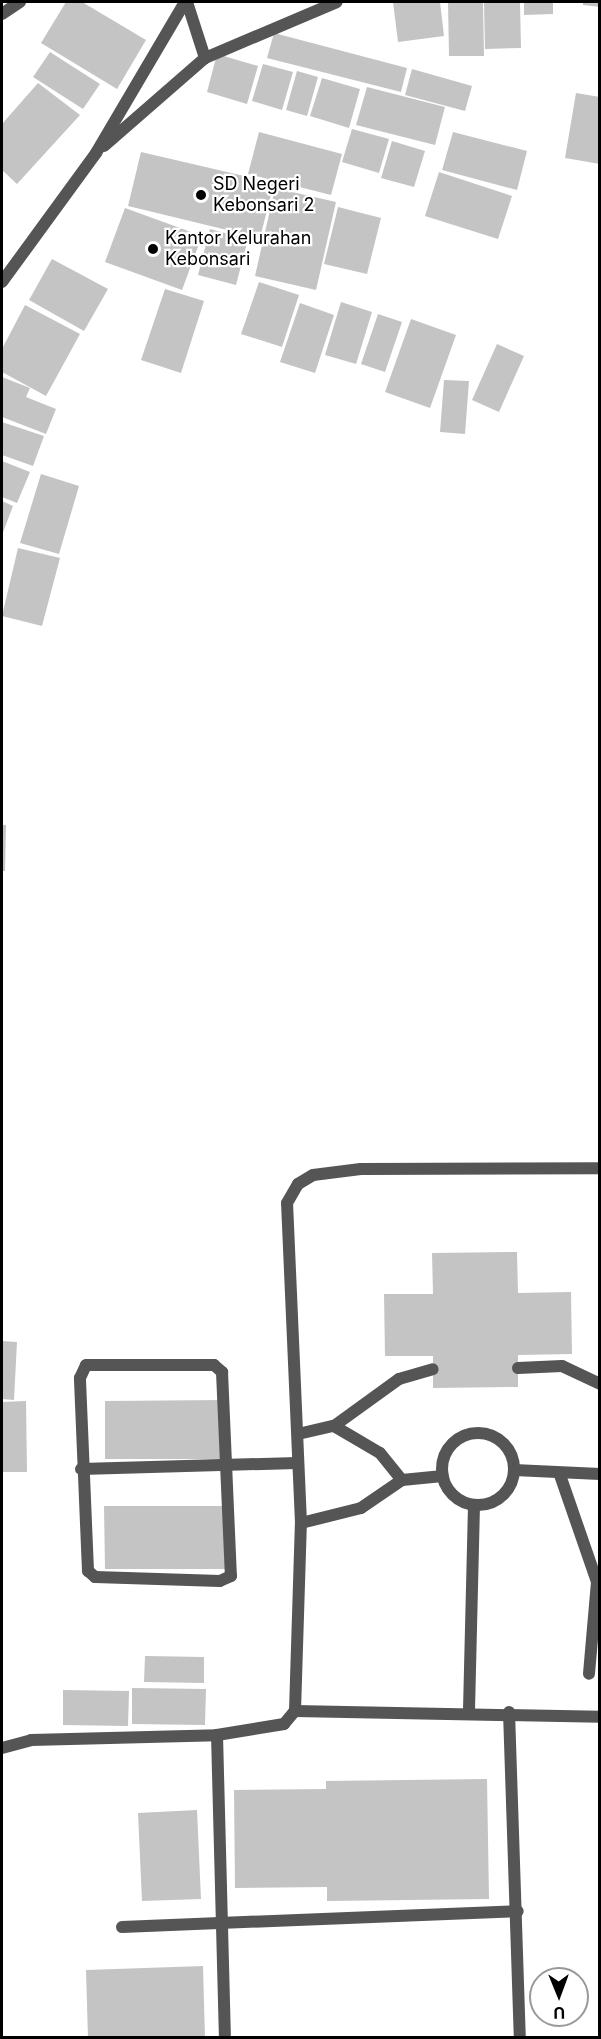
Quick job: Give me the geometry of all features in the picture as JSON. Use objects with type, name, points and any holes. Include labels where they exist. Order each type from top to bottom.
[{"type":"street","points":[[2,14],[20,2]]},
{"type":"street","points":[[186,2],[204,58]]},
{"type":"street","points":[[2,282],[96,153],[186,2]]},
{"type":"street","points":[[96,153],[204,58],[337,2]]},
{"type":"street","points":[[2,1748],[31,1740],[218,1736],[285,1724],[295,1711],[301,1523],[287,1203],[298,1184],[313,1175],[361,1169],[600,1168]]},
{"type":"street","points":[[86,1365],[214,1365],[226,1382],[229,1463],[234,1568],[220,1581],[95,1577],[85,1562],[81,1469],[80,1378],[86,1365]]},
{"type":"street","points":[[518,1368],[562,1366],[600,1384]]},
{"type":"street","points":[[298,1434],[334,1426],[399,1379],[433,1369]]},
{"type":"street","points":[[334,1426],[380,1453],[402,1480]]},
{"type":"street","points":[[475,1433],[503,1443],[514,1470],[502,1497],[474,1505],[448,1490],[443,1476],[450,1447],[475,1433]]},
{"type":"street","points":[[81,1469],[229,1463],[297,1463]]},
{"type":"street","points":[[514,1470],[560,1475],[600,1474]]},
{"type":"street","points":[[560,1475],[597,1582],[589,1674]]},
{"type":"street","points":[[301,1523],[362,1508],[402,1480],[443,1476]]},
{"type":"street","points":[[469,1710],[474,1505]]},
{"type":"street","points":[[295,1711],[469,1710],[600,1717]]},
{"type":"street","points":[[509,1712],[518,1911],[520,2037]]},
{"type":"street","points":[[218,1736],[225,2036]]},
{"type":"street","points":[[122,1927],[222,1921],[518,1911]]},
{"type":"building","points":[[66,2],[82,2],[146,40],[117,89],[41,43]]},
{"type":"building","points":[[393,2],[440,2],[444,36],[398,42]]},
{"type":"building","points":[[448,2],[483,2],[484,56],[449,56]]},
{"type":"building","points":[[484,2],[520,2],[521,48],[485,49]]},
{"type":"building","points":[[524,2],[553,2],[553,14],[524,15]]},
{"type":"building","points":[[583,2],[600,2],[600,7],[583,5]]},
{"type":"building","points":[[274,33],[407,68],[401,92],[267,58]]},
{"type":"building","points":[[50,52],[100,84],[83,109],[33,77]]},
{"type":"building","points":[[217,54],[258,66],[247,104],[207,92]]},
{"type":"building","points":[[263,64],[293,72],[282,110],[252,101]]},
{"type":"building","points":[[412,69],[472,86],[465,111],[405,95]]},
{"type":"building","points":[[297,71],[318,77],[307,116],[286,110]]},
{"type":"building","points":[[322,78],[360,89],[349,128],[310,116]]},
{"type":"building","points":[[38,83],[80,115],[17,184],[2,170],[2,124]]},
{"type":"building","points":[[367,87],[445,107],[435,145],[356,125]]},
{"type":"building","points":[[576,93],[600,97],[600,164],[565,158]]},
{"type":"building","points":[[352,129],[389,139],[379,173],[342,162]]},
{"type":"building","points":[[259,132],[342,154],[331,195],[248,174]]},
{"type":"building","points":[[453,132],[527,151],[517,190],[442,170]]},
{"type":"building","points":[[392,141],[425,151],[414,187],[381,178]]},
{"type":"building","name":"SD Negeri Kebonsari 2","points":[[141,152],[274,183],[260,238],[128,206]]},
{"type":"building","points":[[439,172],[512,196],[498,239],[425,216]]},
{"type":"building","points":[[275,188],[336,202],[316,290],[255,276]]},
{"type":"building","points":[[338,207],[381,218],[367,274],[324,264]]},
{"type":"building","name":"Kantor Kelurahan Kebonsari","points":[[125,208],[202,236],[182,290],[105,262]]},
{"type":"building","points":[[210,229],[248,239],[236,285],[198,275]]},
{"type":"building","points":[[52,259],[108,289],[84,331],[29,300]]},
{"type":"building","points":[[259,282],[299,295],[282,347],[241,334]]},
{"type":"building","points":[[165,289],[204,301],[181,373],[141,360]]},
{"type":"building","points":[[341,302],[372,312],[356,364],[325,355]]},
{"type":"building","points":[[300,303],[334,315],[315,373],[280,362]]},
{"type":"building","points":[[25,305],[80,334],[46,396],[2,372],[2,349]]},
{"type":"building","points":[[378,314],[402,322],[385,372],[361,364]]},
{"type":"building","points":[[411,319],[456,335],[430,408],[385,392]]},
{"type":"building","points":[[497,344],[524,356],[499,412],[472,400]]},
{"type":"building","points":[[2,377],[30,388],[26,397],[56,409],[46,434],[2,417]]},
{"type":"building","points":[[444,380],[469,381],[465,434],[440,432]]},
{"type":"building","points":[[2,422],[44,436],[33,466],[2,455]]},
{"type":"building","points":[[2,461],[30,472],[17,503],[2,497]]},
{"type":"building","points":[[41,474],[79,486],[59,554],[20,543]]},
{"type":"building","points":[[2,501],[13,506],[2,535]]},
{"type":"building","points":[[18,548],[60,558],[42,626],[2,616]]},
{"type":"building","points":[[2,825],[6,825],[5,871],[2,871]]},
{"type":"building","points":[[517,1252],[518,1293],[571,1292],[572,1354],[518,1355],[518,1387],[433,1388],[433,1356],[385,1356],[384,1294],[433,1294],[432,1253]]},
{"type":"building","points":[[2,1341],[17,1342],[14,1400],[2,1399]]},
{"type":"building","points":[[224,1400],[224,1459],[105,1459],[105,1401]]},
{"type":"building","points":[[26,1401],[27,1472],[2,1472],[2,1402]]},
{"type":"building","points":[[104,1506],[230,1506],[230,1569],[105,1569]]},
{"type":"building","points":[[145,1656],[204,1657],[204,1683],[144,1682]]},
{"type":"building","points":[[132,1688],[206,1689],[205,1725],[132,1724]]},
{"type":"building","points":[[63,1690],[129,1691],[128,1726],[63,1725]]},
{"type":"building","points":[[487,1779],[489,1899],[327,1901],[327,1887],[235,1888],[234,1790],[326,1789],[326,1781]]},
{"type":"building","points":[[197,1810],[201,1899],[142,1901],[138,1813]]},
{"type":"building","points":[[203,1966],[205,2038],[88,2038],[86,1970]]},
{"type":"place","name":"SD Negeri Kebonsari 2","points":[[201,195]]},
{"type":"place","name":"Kantor Kelurahan Kebonsari","points":[[153,249]]}]
